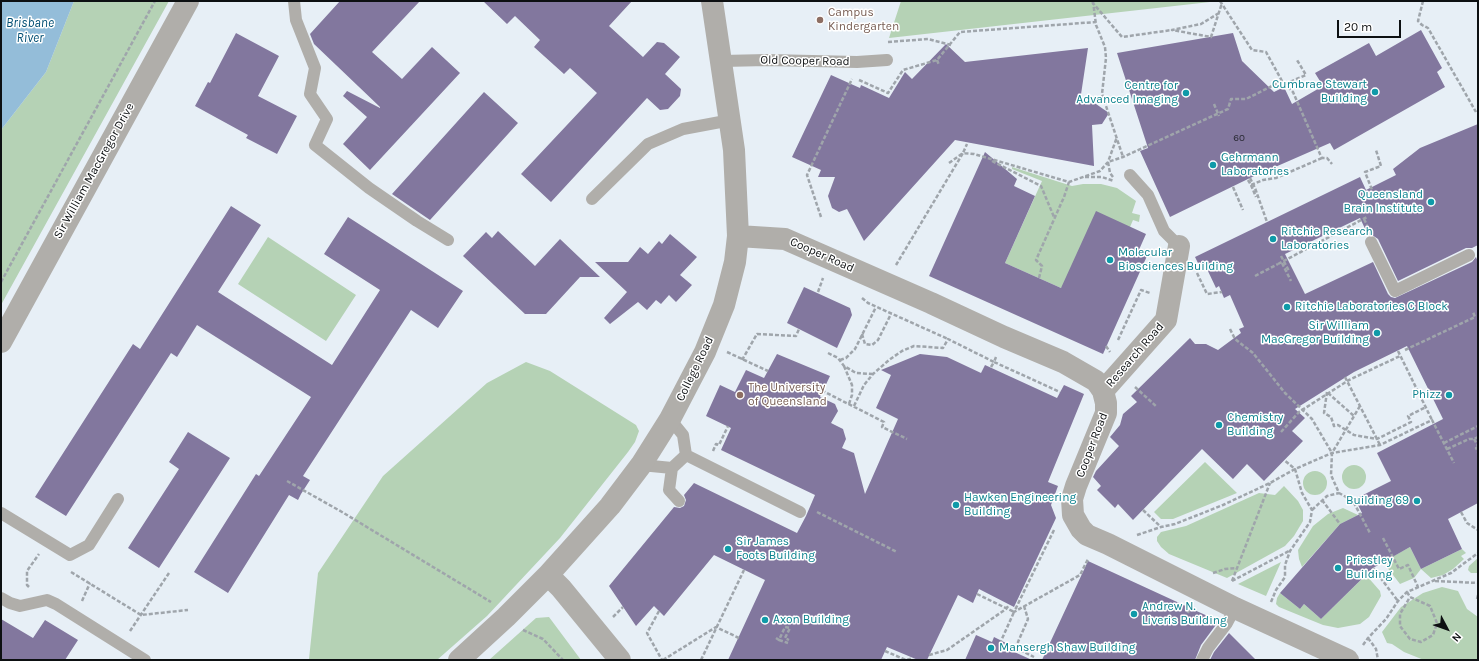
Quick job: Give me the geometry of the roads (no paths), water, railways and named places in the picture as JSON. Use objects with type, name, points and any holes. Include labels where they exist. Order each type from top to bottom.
[{"type":"street","name":"Sir William MacGregor Drive","points":[[1,342],[188,1]]},
{"type":"street","name":"College Road","points":[[459,660],[506,617],[548,575],[610,506],[641,464],[670,419],[705,352],[724,305],[735,262],[738,236],[731,120],[712,1]]},
{"type":"street","name":"Cooper Road","points":[[738,236],[786,239],[1063,362],[1096,381],[1103,391],[1106,403],[1106,413],[1072,499],[1073,515],[1081,529],[1087,535],[1235,608],[1348,660]]},
{"type":"street","name":"Research Road","points":[[1103,391],[1166,320],[1179,246]]},
{"type":"street","points":[[548,575],[562,588],[620,660]]},
{"type":"lane","points":[[294,1],[296,20],[315,68],[310,94],[327,119],[315,145],[369,188],[448,240]]},
{"type":"lane","name":"Old Cooper Road","points":[[722,62],[767,60],[857,62],[887,60]]},
{"type":"lane","points":[[592,199],[648,144],[682,129],[731,120]]},
{"type":"lane","points":[[1130,175],[1148,195],[1164,231],[1179,246]]},
{"type":"lane","points":[[1371,242],[1395,291],[1469,255]]},
{"type":"lane","points":[[670,419],[683,435],[686,456]]},
{"type":"lane","points":[[679,501],[669,490],[672,468],[686,456]]},
{"type":"lane","points":[[686,456],[800,512]]},
{"type":"lane","points":[[641,464],[672,468]]},
{"type":"lane","points":[[1,513],[70,556],[89,545],[118,500]]},
{"type":"lane","points":[[1,598],[20,606],[47,600],[122,644],[145,660]]},
{"type":"lane","points":[[1202,660],[1208,648],[1227,623],[1235,608]]},
{"type":"water","name":"Brisbane River","points":[[1,1],[74,1],[46,72],[1,130]]},
{"type":"place","name":"Campus Kindergarten","points":[[820,20]]},
{"type":"place","name":"Cumbrae Stewart Building","points":[[1375,92]]},
{"type":"place","name":"Centre for Advanced Imaging","points":[[1186,93]]},
{"type":"place","name":"Gehrmann Laboratories","points":[[1213,165]]},
{"type":"place","name":"Queensland Brain Institute","points":[[1431,202]]},
{"type":"place","name":"Ritchie Research Laboratories","points":[[1273,239]]},
{"type":"place","name":"Molecular Biosciences Building","points":[[1110,260]]},
{"type":"place","name":"Ritchie Laboratories C Block","points":[[1287,307]]},
{"type":"place","name":"Sir William MacGregor Building","points":[[1377,333]]},
{"type":"place","name":"The University of Queensland","points":[[740,395]]},
{"type":"place","name":"Phizz","points":[[1449,395]]},
{"type":"place","name":"Chemistry Building","points":[[1219,425]]},
{"type":"place","name":"Building 69","points":[[1417,501]]},
{"type":"place","name":"Hawken Engineering Building","points":[[956,505]]},
{"type":"place","name":"Sir James Foots Building","points":[[728,549]]},
{"type":"place","name":"Priestley Building","points":[[1338,568]]},
{"type":"place","name":"Andrew N. Liveris Building","points":[[1134,614]]},
{"type":"place","name":"Axon Building","points":[[765,620]]},
{"type":"place","name":"Mansergh Shaw Building","points":[[991,648]]}]
